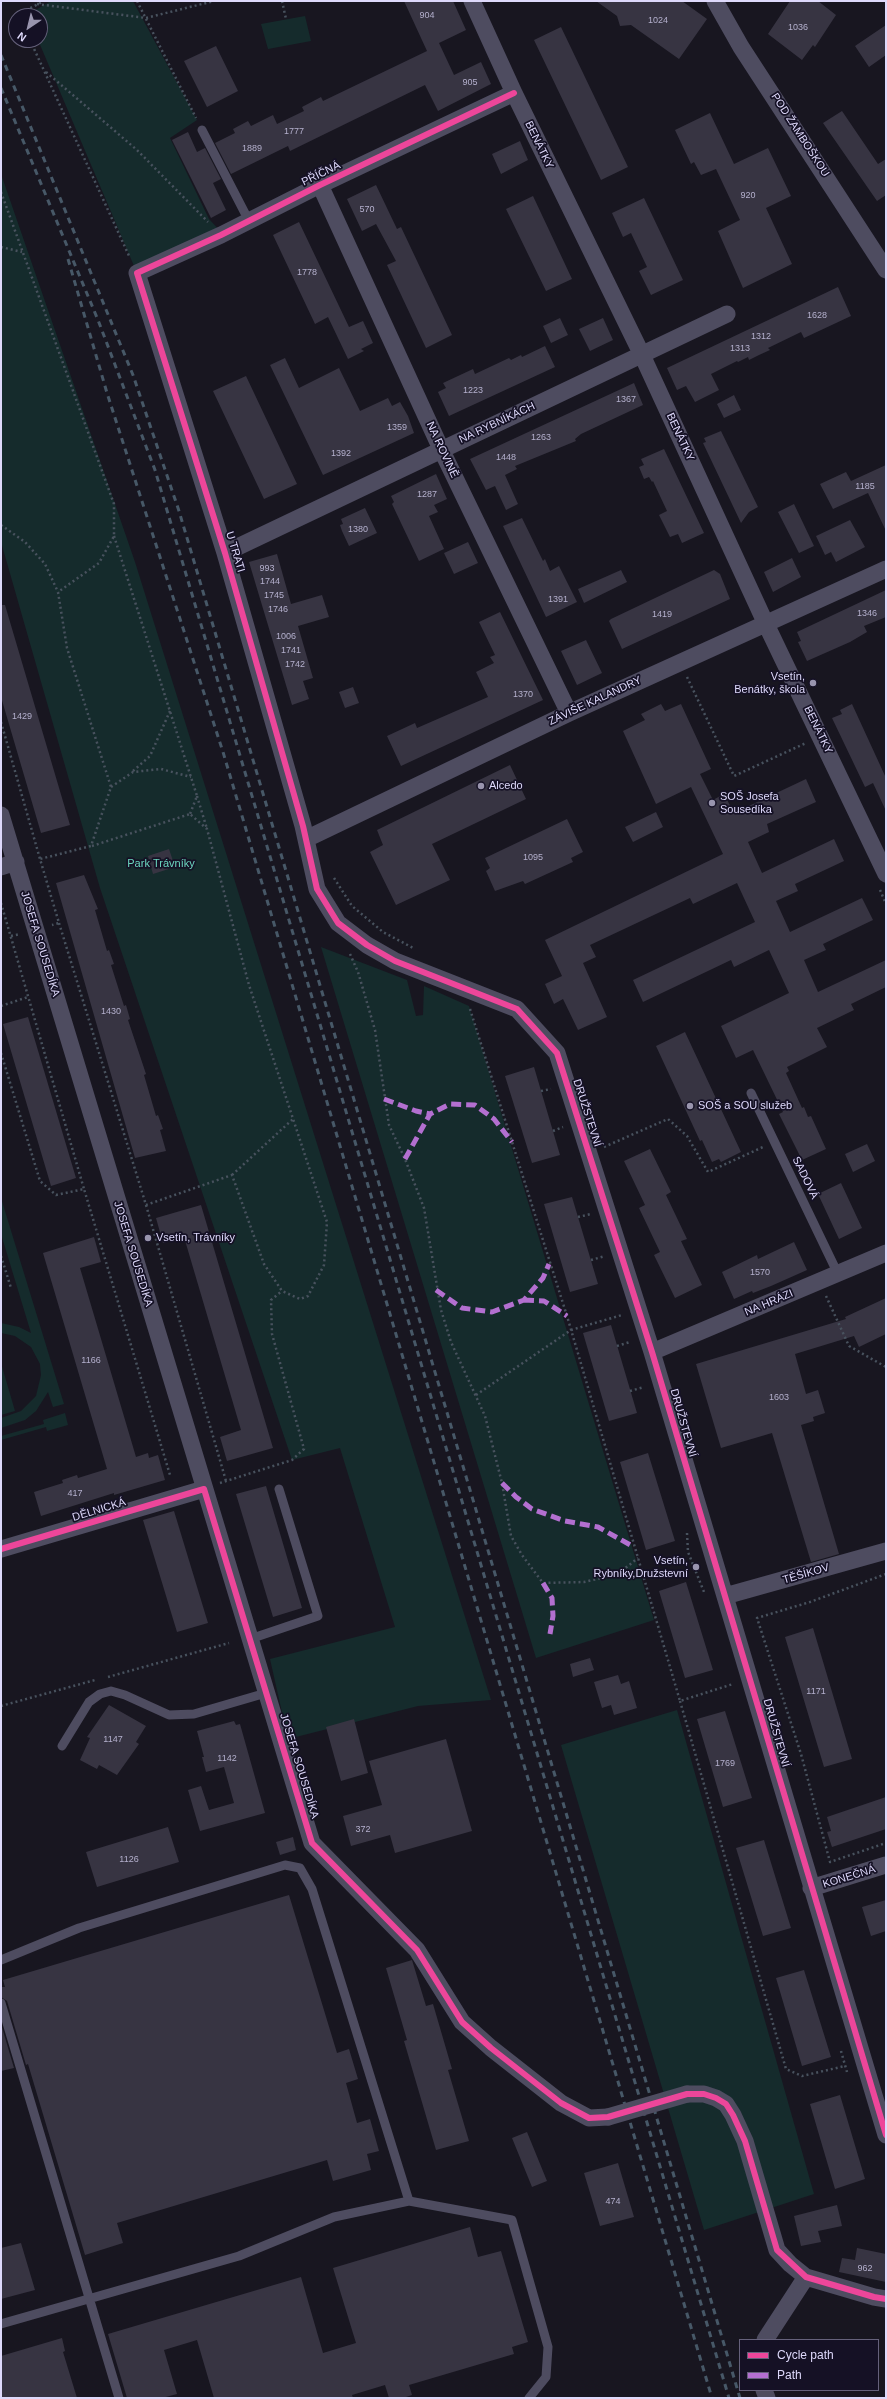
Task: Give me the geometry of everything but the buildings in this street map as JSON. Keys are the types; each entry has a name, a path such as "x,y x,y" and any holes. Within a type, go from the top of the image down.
{"street":[{"name":"BENÁTKY","path":"472,1 514,93 642,355 765,622 821,736 881,878"},
{"name":"POD ŽAMBOŠKOU","path":"715,1 741,47 886,270"},
{"name":"PŘÍČNÁ","path":"137,273 222,235 320,185 514,93"},
{"name":"NA ROVINĚ","path":"320,185 441,449 569,713"},
{"name":"U TRATI","path":"137,273 225,553 306,840"},
{"name":"NA RYBNÍKÁCH","path":"225,553 727,314"},
{"name":"ZÁVIŠE KALANDRY","path":"306,840 569,713 765,622 886,569"},
{"name":"JOSEFA SOUSEDÍKA","path":"1,815 8,864 36,930 312,1843 417,1950 462,2022 491,2048 561,2103 589,2118 608,2117 687,2094 704,2094 716,2098 726,2104 733,2115 745,2141 777,2250 806,2277"},
{"name":"DRUŽSTEVNÍ","path":"306,840 317,889 338,923 368,945 395,960 517,1009 557,1053 652,1352 886,2135"},
{"name":"NA HRÁZI","path":"652,1352 886,1253"},
{"name":"DĚLNICKÁ","path":"1,1549 204,1489"},
{"name":"TĚŠÍKOV","path":"725,1596 886,1551"},
{"name":"KONEČNÁ","path":"811,1888 886,1865"},
{"path":"766,2339 806,2277 866,2296 886,2299"}],"lane":[{"path":"202,130 249,222"},
{"name":"SADOVÁ","path":"751,1093 838,1274"},
{"path":"250,1639 318,1616 279,1489"},
{"path":"62,1746 89,1702 100,1694 111,1691 169,1715 194,1714 266,1693"},
{"path":"1,1960 86,1926 285,1865 300,1868 312,1889 409,2200"},
{"path":"1,2003 119,2398"},
{"path":"1,2324 239,2256 334,2217 409,2200 512,2220 548,2347 546,2377 529,2398"}],"path":[{"path":"30,8 44,1"},
{"path":"137,1 202,130"},
{"path":"37,4 146,18 214,1"},
{"path":"282,1 286,19"},
{"path":"34,48 137,273"},
{"path":"44,71 137,150 222,235"},
{"path":"1,192 114,504 114,536 207,829 249,985 327,1222 324,1265 308,1296 300,1299 282,1291 264,1264 232,1175"},
{"path":"1,247 22,252"},
{"path":"1,525 26,542 45,564 58,592 67,648 110,787 91,846"},
{"path":"58,592 99,563 114,536"},
{"path":"680,662 734,776 821,736"},
{"path":"110,787 133,772 150,756 170,711"},
{"path":"1,722 59,923 146,1205 226,1481"},
{"path":"133,772 161,769 191,777"},
{"path":"190,814 197,796"},
{"path":"40,859 91,846 190,814"},
{"path":"190,814 207,829"},
{"path":"333,875 335,882 352,906 383,932 418,950"},
{"path":"881,878 886,904"},
{"path":"1,903 84,1190 170,1475"},
{"path":"11,936 59,923"},
{"path":"348,951 358,972 375,1030 389,1125 424,1208 441,1310 451,1342 485,1416 496,1458 511,1536 522,1555 543,1583 584,1582 610,1576 623,1570 638,1558"},
{"path":"1,1006 28,997"},
{"path":"476,1009 469,1006 571,1330 786,2069 802,2076 845,2066"},
{"path":"1,1053 40,1181 56,1195 84,1190"},
{"path":"146,1205 232,1175 293,1119"},
{"path":"589,1153 668,1120 687,1136 708,1172 774,1142"},
{"path":"553,1131 568,1126"},
{"path":"591,1206 595,1220"},
{"path":"578,1217 593,1213"},
{"path":"604,1249 608,1264"},
{"path":"1,1256 11,1288"},
{"path":"591,1260 606,1256"},
{"path":"819,1282 849,1346 886,1367"},
{"path":"204,1489 292,1460 304,1449 272,1334 271,1300 282,1291"},
{"path":"620,1308 625,1322"},
{"path":"476,1395 571,1330 622,1315"},
{"path":"628,1336 632,1349"},
{"path":"617,1346 630,1342"},
{"path":"642,1380 646,1395"},
{"path":"630,1391 644,1387"},
{"path":"687,1530 688,1552 705,1595"},
{"path":"886,1574 810,1602 757,1618 801,1754 830,1862 886,1843"},
{"path":"1,1706 229,1643"},
{"path":"731,1678 735,1691"},
{"path":"680,1701 733,1684"},
{"path":"839,2043 847,2072"}],"green space":[{"path":"51,1 133,1 197,120 170,138 209,219 223,234 137,273 41,48 48,48 48,8 39,8"},
{"path":"305,16 311,41 268,49 261,24"},
{"name":"Park Trávníky","path":"1,174 135,562 491,1700 418,1706 288,1739 270,1659 395,1627 340,1448 292,1460 100,888 1,542"},
{"path":"321,947 407,980 416,1016 423,1015 424,986 469,1006 654,1620 536,1658"},
{"path":"1,1198 64,1404 53,1407 48,1392 36,1411 25,1420 1,1428 1,1418 21,1411 36,1396 41,1375 40,1364 31,1347 15,1336 1,1333 1,1323 19,1327 31,1333 1,1234"},
{"path":"1,1363 15,1411 1,1415"},
{"path":"65,1413 68,1425 47,1431 46,1427 1,1440 1,1436 44,1424 43,1420"},
{"path":"677,1710 814,2194 704,2230 561,1745"}],"railway":[{"path":"1,55 133,375 179,511 740,2398"},
{"path":"1,88 98,320 155,470 729,2398"},
{"path":"68,259 107,393 223,752 712,2398"}],"marked path":[{"path":"384,1099 416,1111 430,1114"},
{"path":"405,1159 430,1114 450,1104 475,1105 494,1119 512,1142"},
{"path":"436,1290 462,1308 492,1312 524,1300 543,1278 549,1264"},
{"path":"524,1300 544,1301 567,1316"},
{"path":"502,1483 516,1497 532,1509 565,1521 598,1527 634,1547"},
{"path":"543,1583 552,1598 553,1616 550,1634"}],"cycle path":[{"path":"514,93 320,185 221,235 137,273 225,553 303,826 317,889 338,923 367,945 395,961 517,1009 557,1053 652,1352 886,2135"},
{"path":"1,1549 204,1489 312,1843 417,1950 462,2022 491,2048 561,2103 589,2118 608,2117 687,2094 704,2094 716,2098 726,2104 733,2115 745,2141 777,2250 806,2277 874,2297 886,2299"}],"place":[{"name":"Vsetín, Benátky, škola","path":"813,683"},
{"name":"Alcedo","path":"481,786"},
{"name":"SOŠ Josefa Sousedíka","path":"712,803"},
{"name":"SOŠ a SOU služeb","path":"690,1106"},
{"name":"Vsetín, Trávníky","path":"148,1238"},
{"name":"Vsetín, Rybníky,Družstevní","path":"696,1567"}]}
